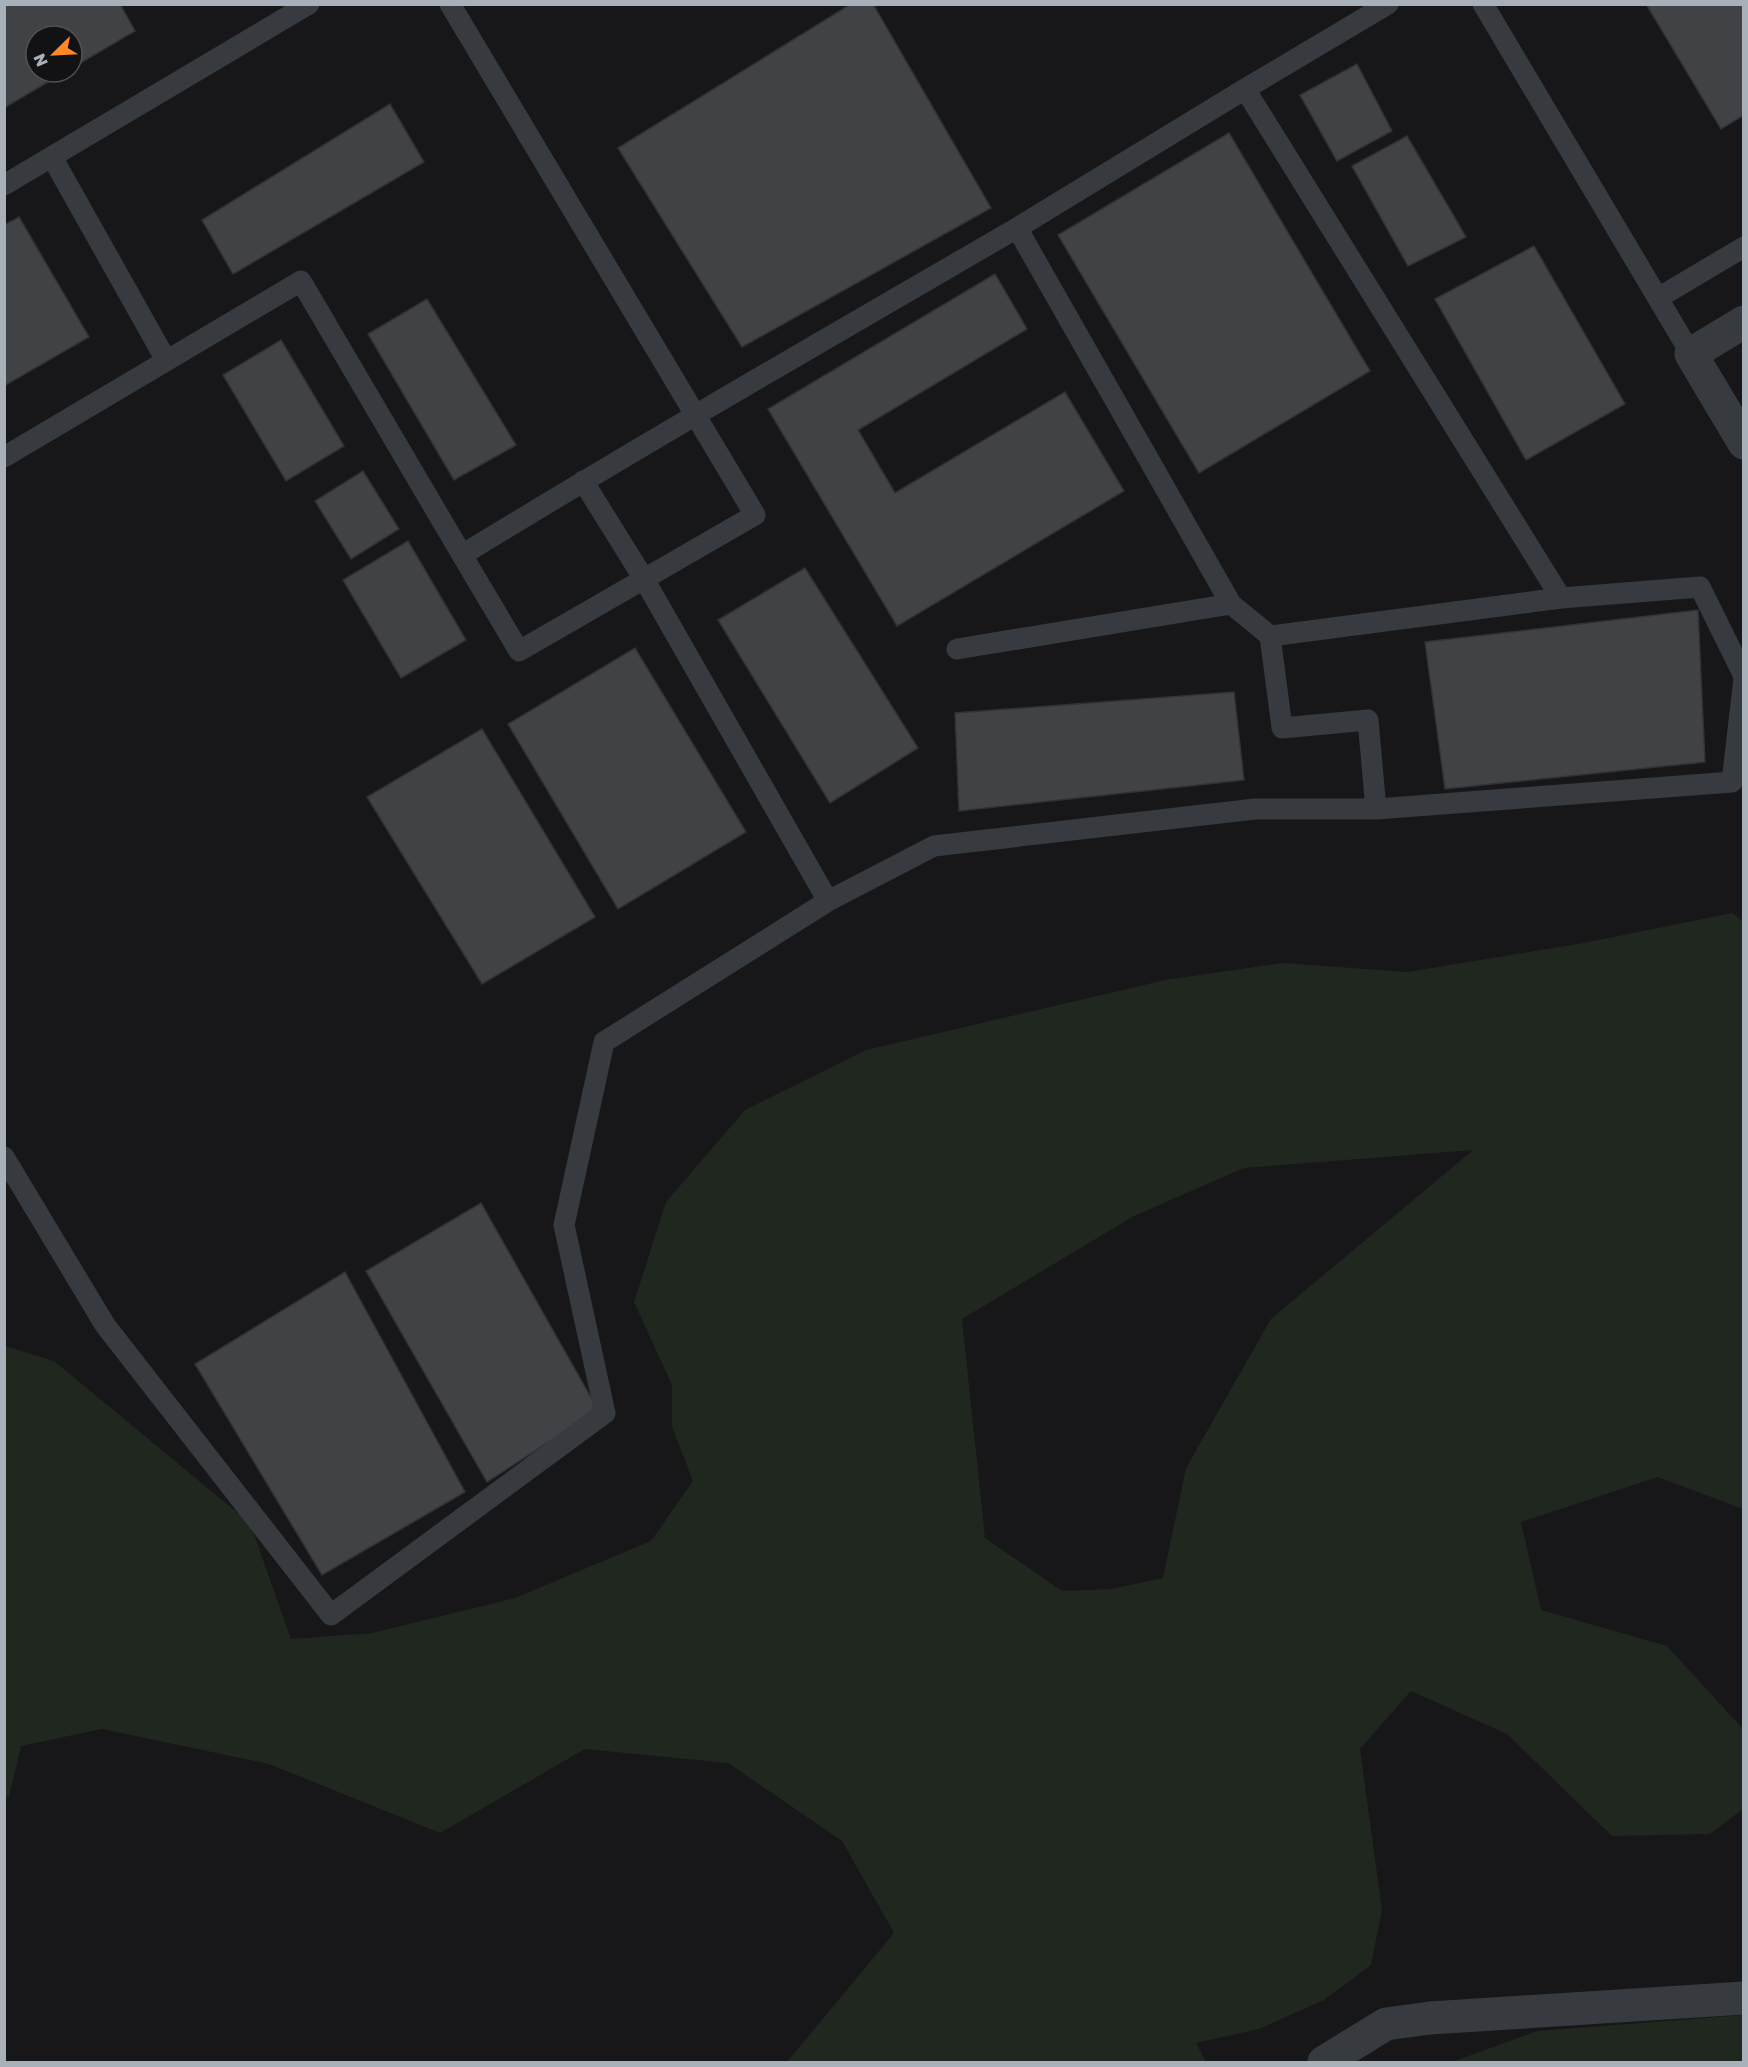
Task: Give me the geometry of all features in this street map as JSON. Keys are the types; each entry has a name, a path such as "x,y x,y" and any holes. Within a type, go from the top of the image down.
{"street":[{"path":"1743,322 1691,354 1743,443"},
{"path":"1324,2062 1386,2024 1430,2018 1743,1998"}],"lane":[{"path":"4,185 309,4"},
{"path":"4,457 301,281 519,651 755,515 450,4"},
{"path":"462,555 696,414 1017,228 1388,4"},
{"path":"1484,4 1691,354"},
{"path":"1245,89 1562,598"},
{"path":"52,157 166,360"},
{"path":"1017,228 1232,604 1270,636 1282,728 1368,720 1376,809"},
{"path":"1658,298 1743,247"},
{"path":"583,481 644,579 828,901"},
{"path":"4,1157 105,1325 331,1615 605,1413 564,1225 604,1042 828,901 934,846 1255,809 1376,809 1732,782 1743,677 1700,587 1562,598 1270,636"},
{"path":"957,650 1232,604"}],"shaded area":[{"path":"1732,913 1743,921 1743,1509 1658,1477 1521,1522 1541,1610 1667,1646 1743,1729 1743,1809 1710,1834 1612,1836 1507,1734 1411,1691 1360,1749 1382,1910 1371,1965 1324,2000 1259,2029 1196,2043 1206,2062 787,2062 894,1933 842,1841 728,1763 585,1749 440,1833 269,1764 102,1729 21,1746 9,1797 5,1795 5,1346 54,1361 250,1523 291,1639 372,1633 515,1598 651,1541 693,1481 672,1427 672,1385 634,1302 666,1202 745,1110 866,1050 1165,980 1283,963 1407,972 1584,943","holes":["1473,1150 1271,1319 1186,1468 1163,1578 1111,1589 1062,1591 985,1538 962,1319 1134,1216 1244,1168"]},
{"path":"1743,2015 1743,2062 1452,2062 1537,2031"}],"building":[{"path":"4,4 120,4 135,31 84,61 84,24 24,24 24,84 45,84 4,108"},
{"path":"851,4 873,4 991,208 742,347 618,148"},
{"path":"1646,4 1744,4 1744,115 1721,129"},
{"path":"1357,64 1392,131 1337,161 1300,95"},
{"path":"390,104 424,162 233,274 202,220"},
{"path":"1229,133 1370,371 1199,473 1058,235"},
{"path":"1407,136 1466,237 1408,266 1352,166"},
{"path":"19,217 89,337 4,386 4,225"},
{"path":"1534,246 1625,404 1526,460 1435,299"},
{"path":"995,274 1027,329 858,430 895,493 1065,392 1124,491 897,626 768,409"},
{"path":"427,299 516,445 454,480 368,334"},
{"path":"281,340 344,446 286,481 223,375"},
{"path":"363,471 399,529 351,559 315,501"},
{"path":"408,541 466,640 401,678 343,580"},
{"path":"805,568 918,748 830,803 718,620"},
{"path":"1698,610 1705,762 1445,789 1425,642"},
{"path":"635,648 746,832 618,909 508,724"},
{"path":"1234,692 1244,780 959,811 955,713"},
{"path":"482,729 595,917 482,984 367,797"},
{"path":"481,1203 598,1410 487,1482 366,1271"},
{"path":"345,1272 465,1492 322,1575 195,1364"}]}
